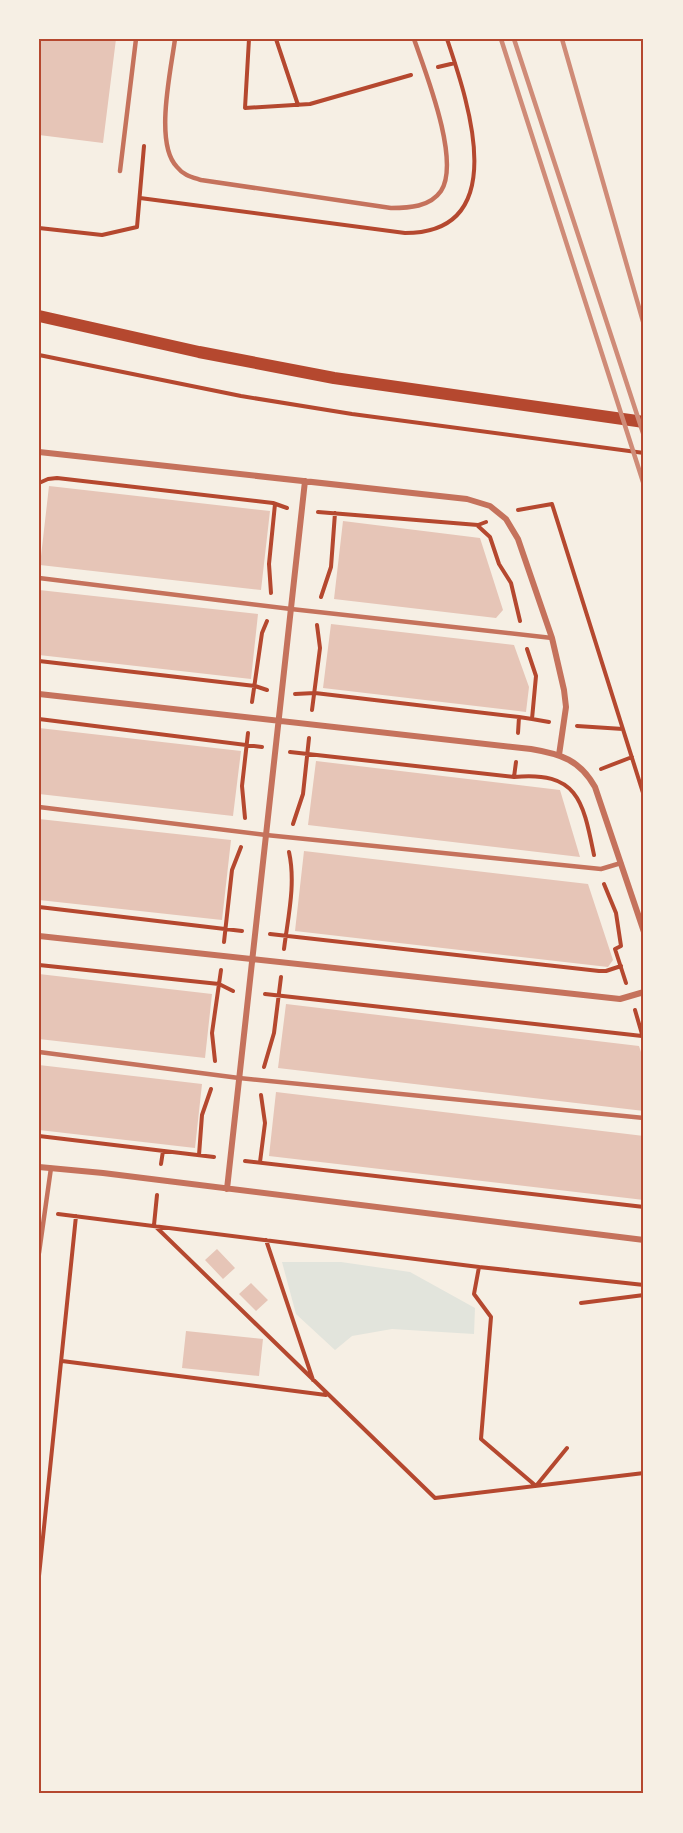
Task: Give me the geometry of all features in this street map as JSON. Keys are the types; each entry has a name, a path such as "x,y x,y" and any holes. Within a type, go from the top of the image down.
{"main road":[{"path":"39,316 199,352 334,378 644,422"}],"street":[{"path":"39,452 467,499 490,506 506,519 518,539 552,638 566,707 559,755"},
{"path":"227,1189 305,481"},
{"path":"39,694 531,749 559,755 577,764 596,787 644,932"},
{"path":"39,936 252,961 620,999 644,992"},
{"path":"39,1167 644,1240"}],"lane":[{"path":"120,171 136,39"},
{"path":"175,39 164,134 168,153 177,168 188,176 201,180 391,208 421,206 441,191 447,171 447,149 414,39"},
{"path":"39,578 552,638"},
{"path":"39,807 266,835 601,869 621,863"},
{"path":"39,1052 239,1078 644,1118"},
{"path":"39,1253 51,1168"}],"path":[{"path":"249,39 244,108 310,104 455,63"},
{"path":"276,39 298,105"},
{"path":"140,198 405,233 420,233 439,227 454,218 465,206 475,173 474,139 470,117 447,39"},
{"path":"39,228 102,235 137,227 144,146"},
{"path":"39,355 242,396 352,414 644,453"},
{"path":"39,483 48,478 57,478 273,503 280,507 302,510 477,525 501,514 527,507 552,504 644,796"},
{"path":"39,907 606,971 621,966"},
{"path":"39,965 219,984 232,991 249,994 279,995 642,1036"},
{"path":"39,1136 644,1207"},
{"path":"154,1225 163,1151"},
{"path":"44,1213 478,1267 644,1285"},
{"path":"39,1576 76,1216"},
{"path":"154,1225 435,1498 644,1473"},
{"path":"266,1240 314,1381"},
{"path":"478,1267 474,1294 491,1317 481,1439 536,1486"},
{"path":"581,1303 644,1295"},
{"path":"62,1361 328,1395"},
{"path":"536,1486 567,1448"}],"shaded area":[{"path":"282,1262 341,1262 410,1272 475,1308 474,1334 392,1329 352,1336 335,1350 296,1314"}],"building":[{"path":"39,39 116,39 103,143 39,135"},
{"path":"49,486 270,511 261,590 40,565"},
{"path":"343,521 480,538 503,610 496,618 334,599"},
{"path":"39,590 258,614 251,679 39,655"},
{"path":"331,624 514,645 529,687 526,712 323,688"},
{"path":"39,728 241,751 233,816 39,794"},
{"path":"316,761 560,790 580,857 308,825"},
{"path":"39,819 231,840 222,920 39,900"},
{"path":"304,851 588,884 613,960 608,967 295,931"},
{"path":"39,974 212,994 205,1058 39,1039"},
{"path":"286,1004 639,1046 644,1061 644,1111 278,1068"},
{"path":"39,1065 202,1084 195,1148 39,1130"},
{"path":"276,1092 644,1136 644,1200 269,1156"},
{"path":"217,1249 235,1268 223,1279 205,1260"},
{"path":"251,1283 268,1300 256,1311 239,1294"},
{"path":"186,1331 263,1339 259,1376 182,1368"}],"railway":[{"path":"501,39 644,485"},
{"path":"514,39 644,436"},
{"path":"562,39 644,325"}]}
